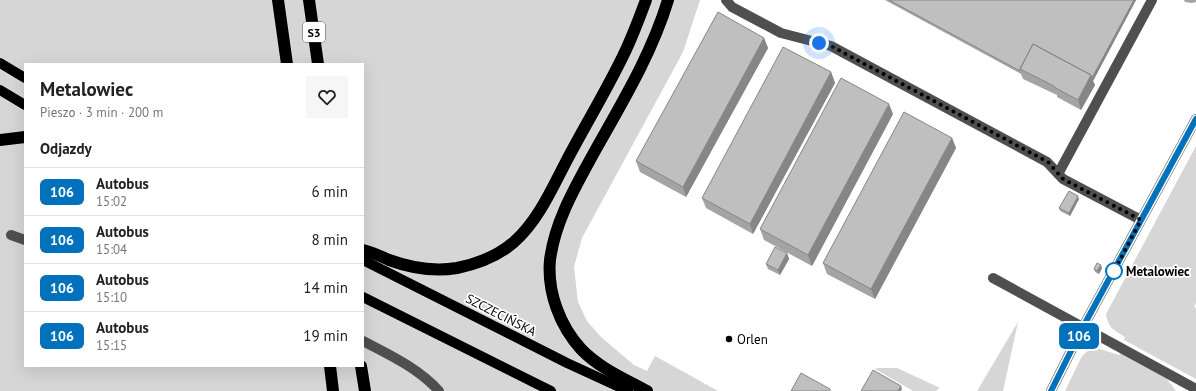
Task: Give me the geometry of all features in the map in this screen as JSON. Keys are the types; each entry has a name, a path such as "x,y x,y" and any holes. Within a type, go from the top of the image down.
{"highway":[{"name":"S3","path":"278,0 286,63"},
{"name":"S3","path":"309,0 318,63"},
{"path":"317,0 318,63"},
{"path":"364,250 408,266 432,270 468,265 480,261 499,252 515,241 536,218 616,70 646,0"},
{"path":"647,391 595,361 582,350 572,337 562,321 556,307 551,284 550,261 554,242 566,208 647,54 661,23 668,0"},
{"path":"0,140 24,137"},
{"path":"361,367 365,391"},
{"path":"331,371 332,391"}],"main road":[{"path":"0,63 24,77"},
{"path":"0,90 24,104"},
{"name":"SZCZECIŃSKA","path":"364,260 628,391"},
{"path":"364,298 551,391"}],"street":[{"path":"726,0 732,7 781,33 831,46 1048,162 1063,179 1141,220"},
{"path":"1058,174 1152,0"},
{"path":"1051,391 1083,327 1196,119"},
{"path":"11,235 24,240"},
{"path":"993,278 1193,389"},
{"path":"364,342 399,359 428,380 439,391"}],"shaded area":[{"path":"0,0 700,0 683,52 582,238 574,267 578,302 587,321 601,337 634,365 647,371 655,356 718,391 0,391"},
{"path":"1196,146 1196,303 1194,307 1196,308 1196,379 1124,340 1125,337 1110,326 1106,314"},
{"path":"1018,322 1003,391 977,391"},
{"path":"1100,349 1119,355 1121,353 1167,379 1176,391 1065,391 1082,356 1089,350"},
{"path":"897,368 940,388 936,391 913,391 875,369"}],"building":[{"path":"889,0 1134,0 1092,78 1091,75 1033,44 1020,71"},
{"path":"718,12 764,38 683,187 636,161"},
{"path":"1033,44 1091,75 1078,100 1020,69"},
{"path":"783,47 831,72 750,224 702,198"},
{"path":"841,78 889,104 808,255 760,229"},
{"path":"904,112 952,138 871,289 823,263"},
{"path":"1069,191 1078,196 1069,213 1059,208"},
{"path":"775,247 787,253 778,270 766,264"},
{"path":"1097,263 1101,265 1097,271 1094,269"},
{"path":"873,370 901,386 898,391 861,391"},
{"path":"801,373 830,389 830,391 791,391"}],"bus line":[{"name":"106","path":"1051,391 1083,327 1196,119"}],"place":[{"name":"Metalowiec","path":"1114,271"},
{"name":"Orlen","path":"729,339"}],"route":[{"path":"819,43 831,46 1048,162 1063,179 1141,220 1114,271"}]}
